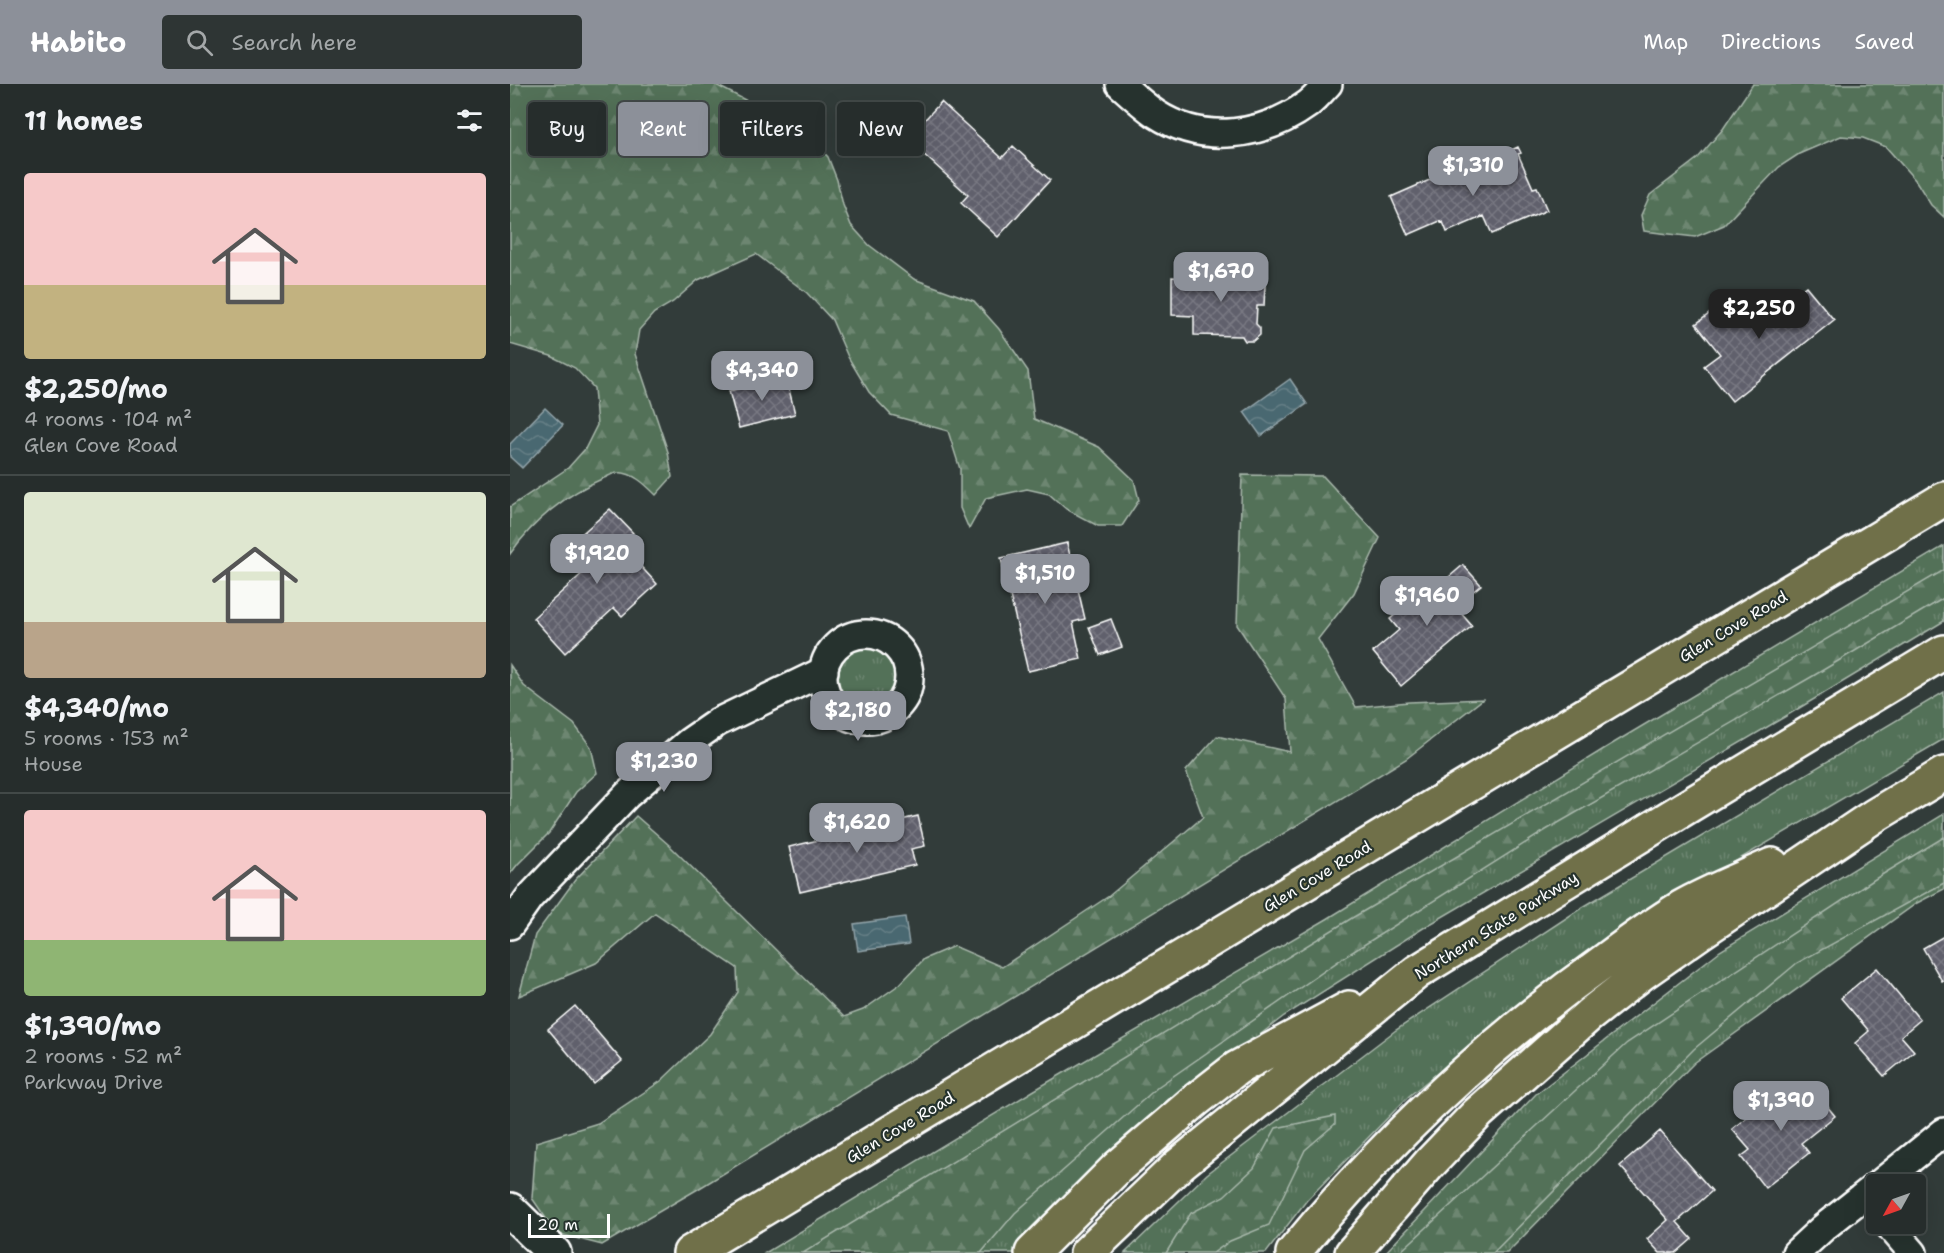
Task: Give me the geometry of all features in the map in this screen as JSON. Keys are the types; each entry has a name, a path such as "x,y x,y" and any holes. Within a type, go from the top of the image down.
{"main road":[{"name":"Glen Cove Road","path":"690,1253 1944,499"},
{"name":"Northern State Parkway","path":"1087,1253 1180,1164 1417,972 1944,652"},
{"path":"1352,1253 1430,1163 1479,1113 1589,1015 1641,974 1701,932 1874,816 1944,774"},
{"path":"1293,1253 1374,1161 1456,1080 1587,973 1683,907 1874,816"},
{"path":"1032,1253 1118,1167 1237,1068 1417,972"}],"street":[{"path":"1120,84 1157,114 1187,129 1224,135 1250,131 1276,122 1309,103 1328,84"},
{"path":"510,925 529,898 627,795 689,742 718,722 824,671"},
{"path":"1897,1174 1944,1132"},
{"path":"1796,1253 1823,1228 1866,1199"},
{"path":"510,1209 554,1253"},
{"path":"1897,1234 1913,1253"}],"green space":[{"path":"510,84 714,84 749,102 720,102 720,156 825,156 825,154 837,180 851,225 869,245 914,279 974,301 999,329 1028,371 1034,419 1099,447 1134,480 1139,500 1122,526 1098,526 1066,509 1049,494 1027,489 986,498 969,529 960,508 960,469 948,431 891,415 869,392 848,357 832,320 807,293 756,254 698,280 673,302 654,313 639,330 635,354 668,452 672,477 656,495 638,480 623,473 614,474 590,485 551,510 529,530 510,554 510,507 568,468 585,449 597,425 594,388 575,368 551,356 510,344"},
{"path":"1753,84 1944,84 1944,217 1931,205 1916,181 1886,147 1863,138 1841,136 1799,154 1779,167 1724,225 1695,237 1644,231 1641,215 1650,195 1698,158 1723,129"},
{"path":"1242,475 1323,476 1380,538 1354,593 1318,639 1356,707 1483,699 1406,759 602,1245 556,1233 532,1198 536,1142 598,1123 661,1081 710,1034 738,992 737,968 655,913 596,963 519,996 535,935 575,880 636,816 669,845 844,1017 863,1010 900,984 924,959 954,946 1002,967 1109,896 1203,817 1186,771 1217,736 1290,752 1286,699 1237,625"},
{"path":"1944,546 1944,621 1425,927 1284,1016 1170,1105 1040,1223 1015,1253 765,1253 1033,1091 1327,919 1607,747"},
{"path":"1944,570 1944,598 1546,830 1343,958 1159,1086 1015,1213 981,1253 803,1253 1352,918"},
{"path":"867,648 878,650 891,661 896,677 894,688 883,701 867,706 856,704 843,693 838,677 840,666 851,653"},
{"path":"510,665 524,686 574,724 591,747 597,773 576,792 549,833 510,874"},
{"path":"1944,692 1944,739 1625,926 1519,1007 1409,1096 1307,1200 1266,1253 1125,1253 1207,1174 1396,1030 1583,907"},
{"path":"1944,814 1944,889 1917,903 1694,1063 1507,1253 1385,1253 1536,1094 1720,951"},
{"path":"1944,837 1944,883 1797,963 1694,1049 1493,1253 1399,1253 1627,1043 1875,879"},
{"path":"1335,1116 1335,1124 1305,1150 1269,1225 1230,1241 1213,1253 1166,1253 1191,1213 1224,1196 1254,1168 1276,1128"}],"water":[{"path":"1290,379 1307,404 1261,436 1244,412"},
{"path":"545,408 563,425 522,468 510,457 510,444"},
{"path":"905,917 909,944 858,951 854,924"}],"building":[{"path":"941,102 1002,158 1013,146 1050,180 998,237 961,203 968,195 924,155 924,120"},
{"path":"1518,147 1521,153 1518,154 1533,188 1537,187 1547,210 1492,234 1484,216 1447,232 1443,222 1440,221 1408,235 1391,197 1448,172 1450,177"},
{"path":"1221,264 1238,265 1237,270 1258,271 1257,285 1265,285 1264,306 1257,306 1256,324 1260,328 1260,335 1253,341 1245,341 1242,336 1194,335 1194,316 1172,315 1172,277 1221,280"},
{"path":"1806,286 1834,320 1732,401 1704,366 1720,354 1696,324 1730,298 1753,328"},
{"path":"786,377 795,414 739,428 729,391"},
{"path":"610,509 633,533 620,544 657,584 622,616 614,608 565,653 533,618 597,560 577,538"},
{"path":"1067,543 1085,619 1073,622 1081,659 1028,671 1001,558"},
{"path":"1463,565 1481,585 1455,606 1472,626 1401,686 1373,652 1399,630 1390,619 1409,603 1413,608"},
{"path":"1111,619 1122,647 1100,655 1089,627"},
{"path":"918,816 925,846 911,849 915,865 800,892 789,847"},
{"path":"1944,936 1944,980 1942,981 1923,948"},
{"path":"1877,968 1920,1020 1901,1036 1914,1051 1884,1076 1855,1043 1869,1031 1841,998"},
{"path":"575,1006 622,1061 594,1084 548,1029"},
{"path":"1809,1084 1835,1116 1801,1143 1809,1153 1765,1188 1741,1157 1750,1150 1732,1129 1782,1089 1790,1099"},
{"path":"1660,1131 1712,1191 1677,1222 1692,1239 1676,1253 1660,1253 1647,1239 1668,1220 1620,1166"}]}
